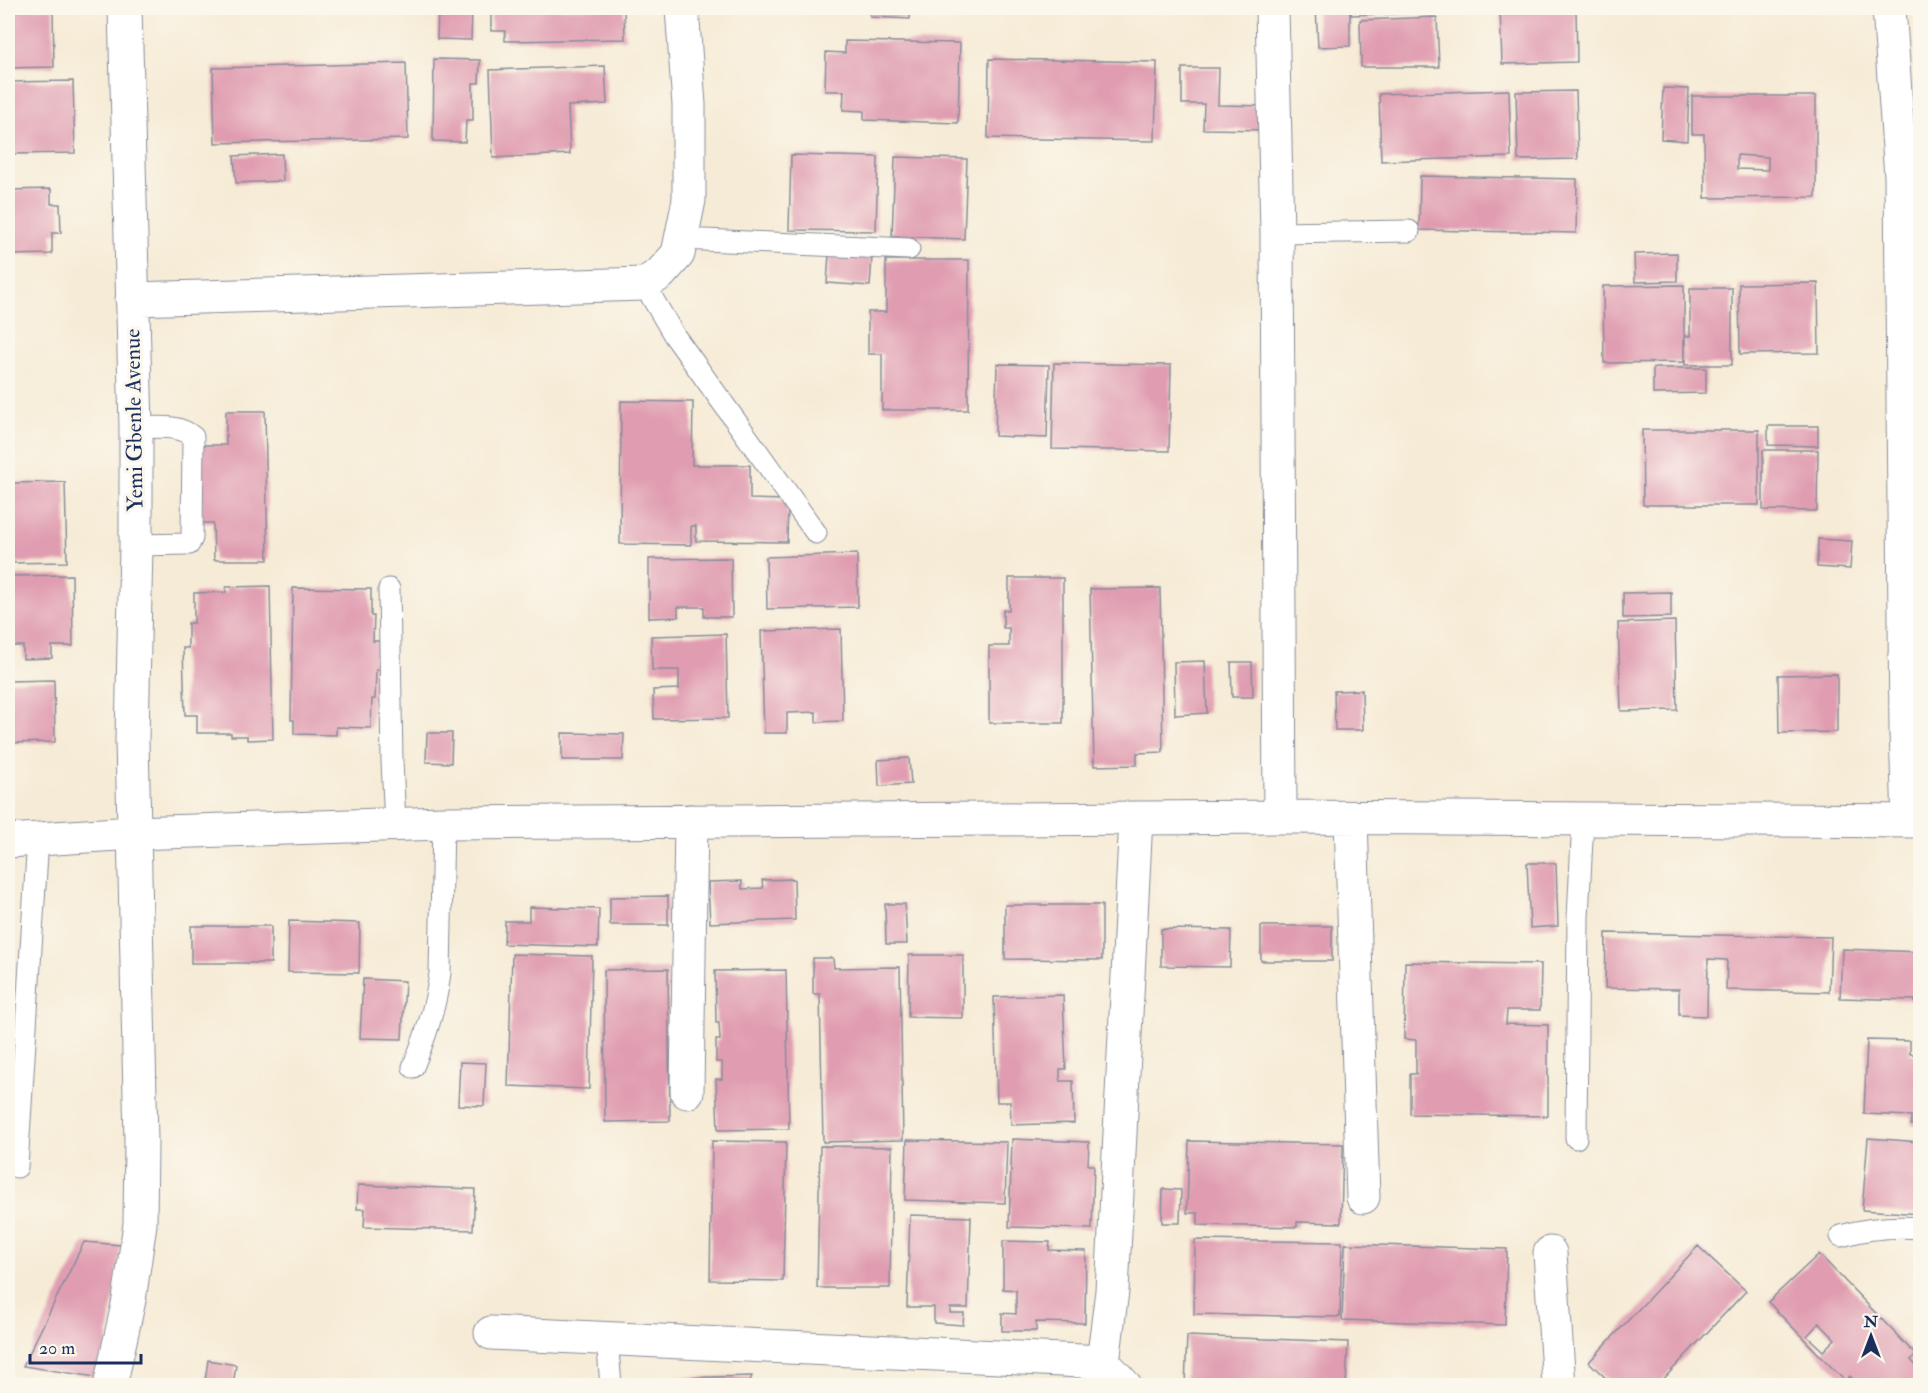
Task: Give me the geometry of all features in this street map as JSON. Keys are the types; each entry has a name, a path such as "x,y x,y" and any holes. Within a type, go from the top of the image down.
{"street":[{"name":"Yemi Gbenle Avenue","path":"110,1386 129,1300 140,1224 132,740 136,428 125,8"},
{"path":"132,299 644,284 660,274 678,254 689,200 689,105 682,8"},
{"path":"1272,8 1277,233 1280,817"},
{"path":"22,840 133,833 443,823 1280,817 1915,821 1906,732 1911,176 1889,8"},
{"path":"1103,1362 1112,1291 1136,818"},
{"path":"1351,818 1363,1197"},
{"path":"687,1092 691,822"},
{"path":"1550,1253 1559,1386"},
{"path":"491,1333 1103,1362 1125,1386"}],"lane":[{"path":"1277,233 1409,231"},
{"path":"681,239 909,249"},
{"path":"644,284 674,335 816,533"},
{"path":"136,428 178,428 185,430 193,437 192,538 189,544 136,545"},
{"path":"389,589 395,824"},
{"path":"1576,1137 1578,916 1583,820"},
{"path":"413,1066 428,1033 438,996 443,823"},
{"path":"16,1167 22,840"},
{"path":"1841,1236 1863,1230 1894,1226 1920,1228"},
{"path":"607,1338 611,1386"}],"building":[{"path":"8,8 53,8 54,67 8,68"},
{"path":"438,8 472,8 471,40 437,39"},
{"path":"491,8 624,8 625,39 505,41 505,31 491,31"},
{"path":"870,8 910,8 910,19 870,17"},
{"path":"929,8 929,10 912,9"},
{"path":"1316,8 1350,8 1350,46 1318,47"},
{"path":"1351,8 1448,8 1448,12 1351,15"},
{"path":"1500,8 1576,8 1577,62 1502,64"},
{"path":"1437,17 1439,67 1361,67 1360,20"},
{"path":"845,41 960,43 958,123 864,120 864,111 843,110 844,91 825,91 826,52 845,53"},
{"path":"434,59 480,60 479,83 473,83 473,120 466,120 465,142 433,141"},
{"path":"989,59 1157,62 1155,141 988,138"},
{"path":"406,63 408,139 215,143 213,68"},
{"path":"605,66 607,104 568,106 570,154 493,158 490,70"},
{"path":"1182,68 1219,68 1218,105 1270,106 1269,130 1203,129 1204,104 1182,104"},
{"path":"73,81 75,153 8,154 8,82"},
{"path":"1663,88 1689,89 1687,141 1661,139"},
{"path":"1509,90 1511,157 1381,161 1379,94"},
{"path":"1576,91 1578,159 1518,160 1516,92"},
{"path":"1692,96 1816,96 1816,197 1705,198 1704,134 1692,134","holes":["1737,155 1768,157 1768,170 1737,169"]},
{"path":"282,154 283,181 236,183 234,156"},
{"path":"791,155 878,157 876,231 789,230"},
{"path":"895,157 967,159 964,239 892,236"},
{"path":"1420,176 1577,179 1576,233 1419,230"},
{"path":"51,189 51,204 60,204 61,233 52,233 52,254 8,255 8,190"},
{"path":"1677,253 1677,281 1635,282 1634,254"},
{"path":"829,254 872,257 870,286 827,283"},
{"path":"886,260 969,260 968,410 882,410 882,354 868,354 868,312 886,312"},
{"path":"1818,283 1819,353 1740,354 1739,284"},
{"path":"1684,285 1684,362 1604,363 1603,286"},
{"path":"1690,288 1732,288 1732,365 1685,365 1685,336 1690,336"},
{"path":"1054,363 1171,365 1169,451 1052,449"},
{"path":"997,364 1049,365 1047,438 995,436"},
{"path":"1653,368 1706,368 1706,393 1653,394"},
{"path":"621,401 693,402 692,465 750,465 750,499 788,500 787,542 696,541 696,526 691,526 691,545 620,544"},
{"path":"226,411 265,411 268,560 214,560 213,523 202,523 201,445 226,445"},
{"path":"1768,426 1818,426 1818,446 1768,445"},
{"path":"1642,430 1759,430 1759,505 1643,505"},
{"path":"1763,450 1818,450 1817,511 1763,510"},
{"path":"65,482 67,562 8,563 8,483"},
{"path":"1818,539 1852,541 1850,569 1817,567"},
{"path":"857,554 858,607 767,609 766,557"},
{"path":"731,558 732,617 704,617 704,607 678,607 678,617 649,618 649,559"},
{"path":"72,575 73,646 52,646 52,658 23,659 23,646 8,646 8,576"},
{"path":"1009,578 1063,578 1063,723 989,723 989,646 1009,646 1009,628 1003,628 1003,610 1009,610"},
{"path":"270,586 273,739 247,740 247,736 231,736 231,733 197,733 197,715 185,715 183,648 188,648 188,623 194,623 194,593 226,592 226,587"},
{"path":"293,588 371,589 371,616 374,616 373,641 384,641 384,670 376,670 371,728 336,727 336,735 294,734 294,720 291,720"},
{"path":"1160,588 1163,752 1137,753 1137,765 1094,766 1090,589"},
{"path":"1671,592 1671,617 1623,618 1623,593"},
{"path":"1675,621 1677,710 1621,711 1618,623"},
{"path":"841,629 843,721 816,722 816,712 787,713 787,733 764,733 761,631"},
{"path":"726,634 728,718 654,719 653,690 679,689 679,670 652,670 651,636"},
{"path":"1205,661 1207,713 1175,715 1174,662"},
{"path":"1231,662 1252,662 1253,697 1232,697"},
{"path":"1837,674 1837,732 1779,733 1778,675"},
{"path":"54,680 55,742 8,743 8,681"},
{"path":"1362,690 1363,730 1335,730 1334,691"},
{"path":"427,733 452,733 451,763 426,762"},
{"path":"562,733 624,734 623,760 562,760"},
{"path":"909,758 911,784 879,786 878,760"},
{"path":"1527,863 1556,863 1558,926 1530,928"},
{"path":"794,879 795,920 710,923 708,882 742,881 742,889 763,888 762,880"},
{"path":"668,896 668,925 610,925 610,897"},
{"path":"885,904 905,904 907,944 886,944"},
{"path":"1005,905 1102,905 1102,960 1005,959"},
{"path":"529,907 599,909 598,947 504,944 505,921 529,921"},
{"path":"289,921 360,923 359,973 288,972"},
{"path":"191,926 271,926 271,963 191,963"},
{"path":"1261,926 1332,926 1332,961 1261,961"},
{"path":"1161,929 1231,930 1230,967 1161,966"},
{"path":"1606,933 1831,937 1829,992 1726,990 1727,960 1708,959 1707,1016 1679,1015 1679,989 1605,988"},
{"path":"8,939 11,939 9,979 8,979"},
{"path":"1842,949 1920,952 1920,1004 1915,1004 1915,1000 1840,998"},
{"path":"512,954 592,956 589,1089 508,1086"},
{"path":"909,955 963,955 963,1018 908,1017"},
{"path":"813,958 833,958 834,968 900,967 903,1140 823,1142 820,994 813,994"},
{"path":"1405,962 1541,964 1540,1010 1507,1010 1506,1024 1548,1025 1548,1116 1410,1114 1410,1074 1416,1074 1416,1040 1404,1039"},
{"path":"668,969 670,1121 605,1122 604,970"},
{"path":"786,970 789,1129 718,1130 716,1079 722,1079 722,1062 716,1062 716,1040 720,1040 719,1023 716,1023 715,971"},
{"path":"363,979 405,981 402,1039 360,1038"},
{"path":"1063,995 1066,1069 1060,1069 1060,1081 1073,1081 1074,1123 1011,1125 1010,1102 997,1102 994,997"},
{"path":"1867,1040 1910,1041 1910,1054 1920,1054 1920,1126 1911,1125 1911,1116 1864,1114"},
{"path":"460,1062 486,1063 484,1106 458,1105"},
{"path":"1868,1138 1920,1142 1920,1214 1862,1210"},
{"path":"1012,1139 1089,1142 1088,1165 1094,1165 1092,1229 1009,1227"},
{"path":"907,1140 1007,1142 1005,1203 905,1200"},
{"path":"712,1141 786,1142 783,1281 710,1280"},
{"path":"1189,1141 1343,1144 1341,1223 1297,1222 1297,1227 1198,1225 1198,1213 1187,1213"},
{"path":"820,1146 892,1147 890,1288 817,1288"},
{"path":"358,1185 475,1189 473,1230 364,1227 365,1209 357,1209"},
{"path":"1163,1189 1181,1190 1180,1223 1162,1223"},
{"path":"910,1215 971,1217 968,1308 950,1308 950,1313 964,1313 963,1325 934,1323 934,1307 907,1307"},
{"path":"1195,1240 1342,1242 1340,1317 1194,1314"},
{"path":"1003,1241 1050,1242 1049,1250 1086,1251 1085,1323 1036,1322 1036,1331 1002,1331 1002,1313 1016,1314 1016,1290 1003,1289"},
{"path":"84,1242 121,1245 102,1378 23,1366"},
{"path":"1345,1244 1507,1249 1505,1325 1342,1320"},
{"path":"1698,1246 1746,1291 1657,1386 1614,1386 1589,1362"},
{"path":"1819,1254 1916,1355 1911,1360 1920,1370 1920,1386 1859,1386 1850,1376 1845,1381 1768,1302","holes":["1819,1323 1835,1339 1823,1351 1807,1336"]},
{"path":"1187,1336 1348,1342 1346,1386 1185,1386"},
{"path":"208,1360 236,1365 233,1385 205,1381"},
{"path":"752,1376 748,1386 673,1386 674,1378"}]}
